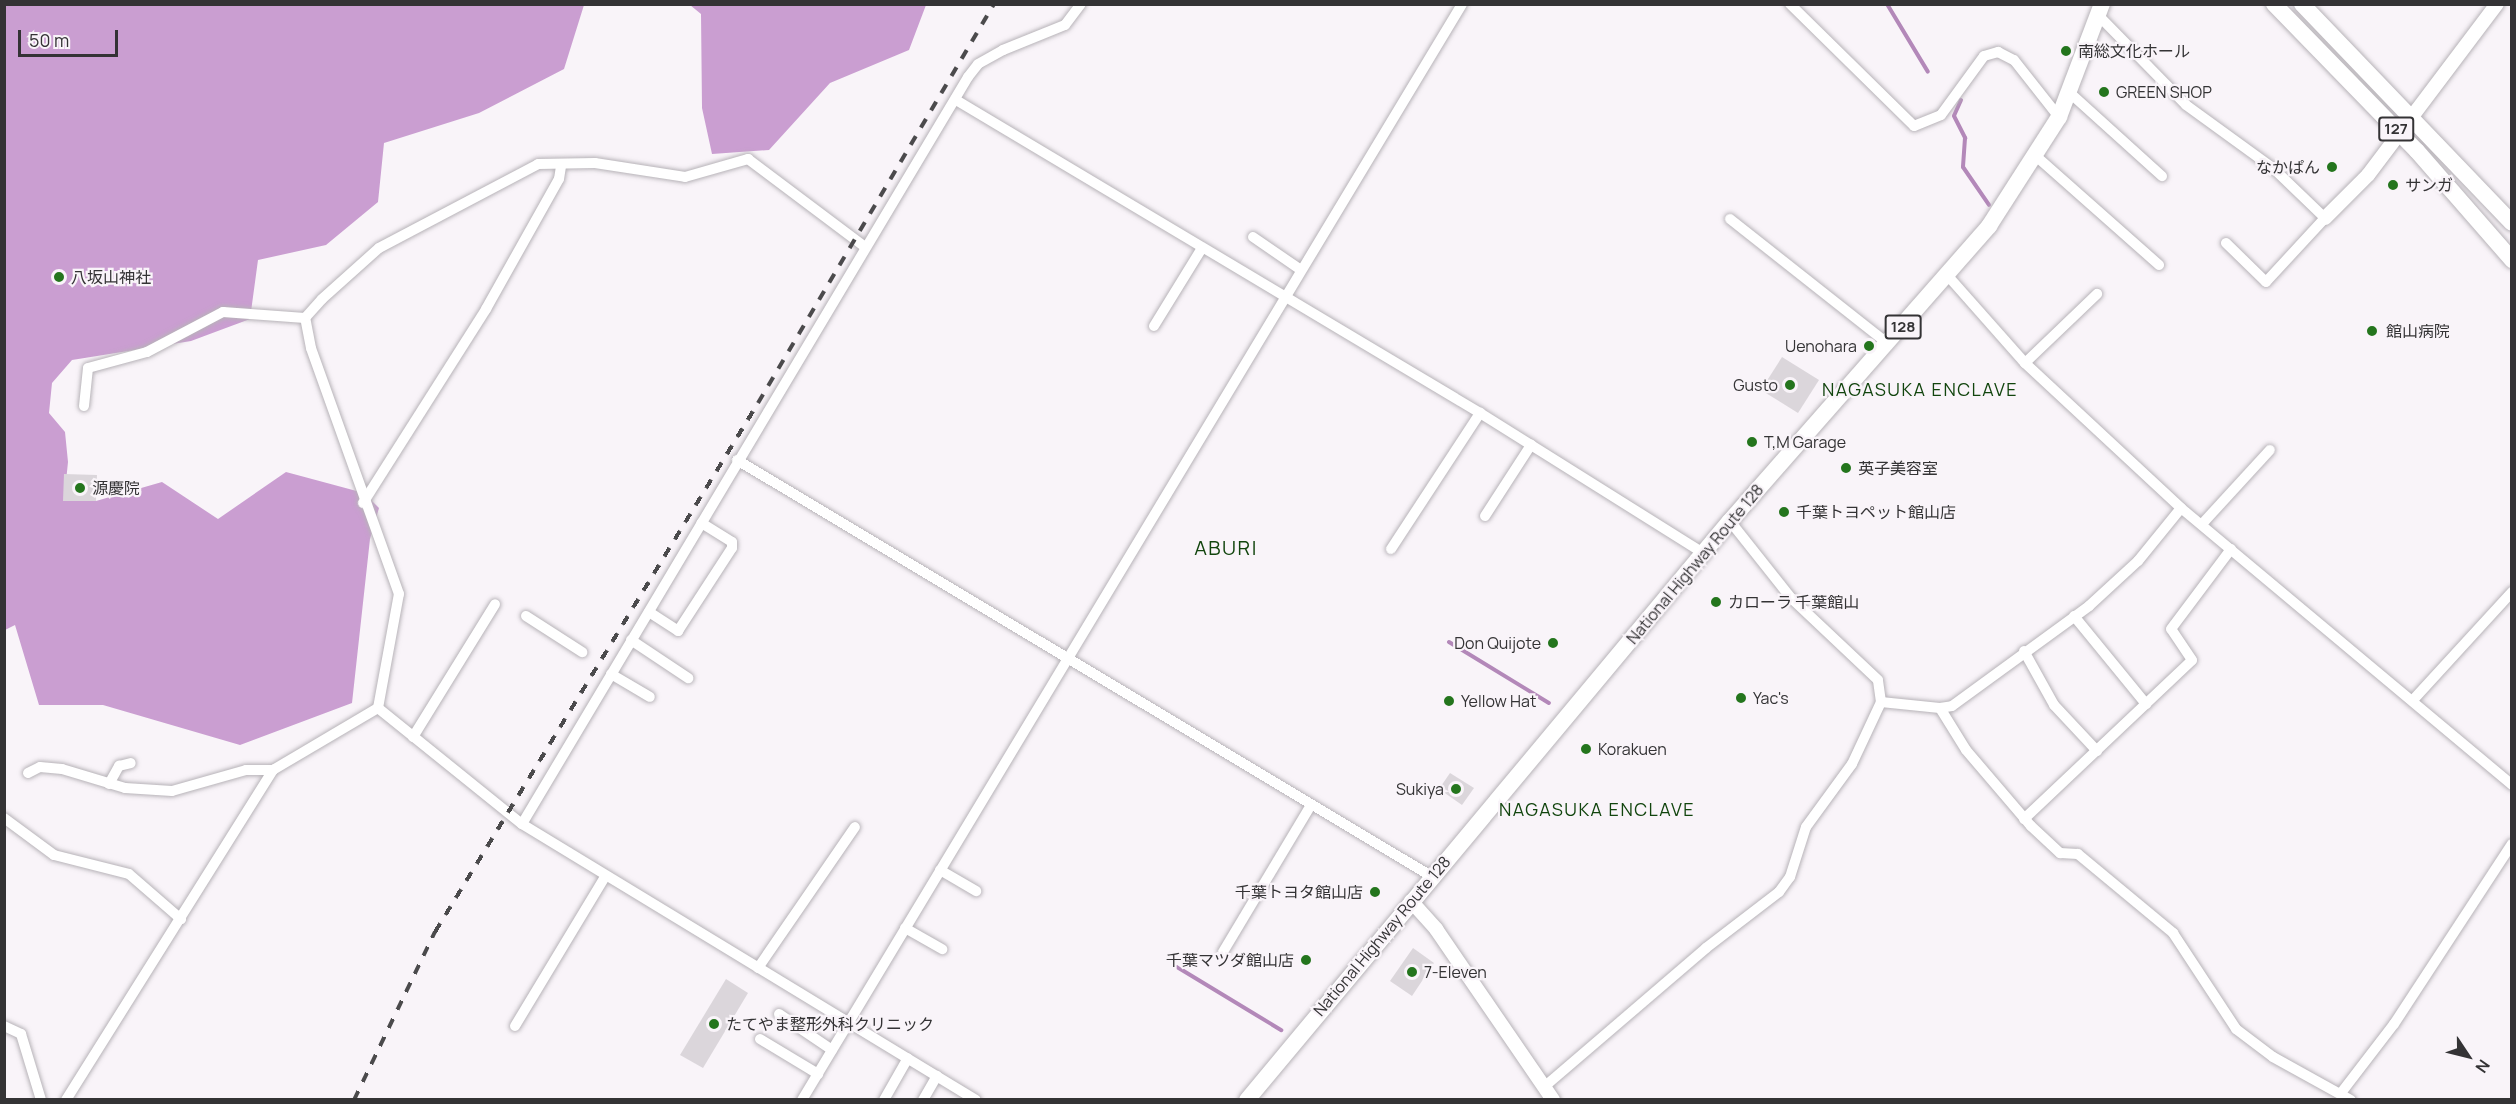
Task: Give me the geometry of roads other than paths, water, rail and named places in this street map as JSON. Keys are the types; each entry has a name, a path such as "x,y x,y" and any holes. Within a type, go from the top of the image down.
{"highway":[{"name":"127","path":"2274,4 2399,132 2511,260"},
{"name":"127","path":"2302,4 2411,115 2511,223"},
{"name":"National Highway Route 128","path":"1247,1100 1431,876 1730,521 1948,276 2037,157 2070,93 2100,10"}],"street":[{"path":"522,824 737,460 978,64 1065,25 1081,4"},
{"path":"802,1100 1462,4"},
{"path":"1790,4 1914,126 1941,115 1984,56 1998,52 2014,60 2059,117"},
{"path":"2226,243 2266,282 2325,218 2368,176 2411,115 2497,4"},
{"path":"2100,10 2186,105 2274,169 2325,218"},
{"path":"2070,93 2162,176"},
{"path":"956,100 1480,413 1703,553"},
{"path":"2037,157 2159,265"},
{"path":"84,406 88,368 147,352 223,312 305,318 379,248 520,170 538,164 561,166 595,163 685,177 748,159 865,247"},
{"path":"363,502 486,309 559,179 561,166"},
{"path":"1730,219 1888,344"},
{"path":"1252,237 1301,270"},
{"path":"1154,326 1202,248"},
{"path":"1948,276 2025,363 2181,508 2203,523 2511,785"},
{"path":"2025,363 2097,294"},
{"path":"66,1100 273,770 378,708 399,594 363,502 305,318"},
{"path":"1391,549 1480,413"},
{"path":"1485,516 1531,445"},
{"path":"2203,523 2270,450"},
{"path":"737,460 1431,876"},
{"path":"1881,702 1940,708 1952,706 2074,616 2138,561 2181,508"},
{"path":"1544,1087 1706,948 1779,892 1790,877 1806,827 1852,764 1881,702 1878,680 1791,598 1730,521"},
{"path":"649,612 678,631 732,548 732,542 701,523"},
{"path":"2024,819 2192,660 2170,629 2231,549"},
{"path":"2413,700 2511,592"},
{"path":"413,737 495,604"},
{"path":"526,616 582,652"},
{"path":"2074,616 2146,704"},
{"path":"631,640 688,678"},
{"path":"2024,651 2054,705 2097,752"},
{"path":"611,674 650,697"},
{"path":"378,708 522,824 605,877 850,1021 976,1100"},
{"path":"1940,708 1965,750 2024,819 2060,853 2078,854 2173,933 2236,1029 2273,1057 2346,1096 2511,844"},
{"path":"109,784 119,766 131,763"},
{"path":"28,773 40,767 62,769 109,784 172,791 246,770 273,770"},
{"path":"1223,952 1311,805"},
{"path":"4,818 54,855 129,874 181,920"},
{"path":"759,968 855,827"},
{"path":"940,870 976,891"},
{"path":"515,1026 605,877"},
{"path":"1411,901 1436,929 1552,1100"},
{"path":"905,928 942,949"},
{"path":"779,1014 832,1050"},
{"path":"4,1026 21,1034 41,1100"},
{"path":"760,1039 818,1074"},
{"path":"884,1100 908,1058"},
{"path":"923,1100 937,1076"}],"waterway":[{"path":"1887,4 1928,72"},
{"path":"1961,100 1954,116 1965,138 1963,167 1989,205"},
{"path":"1449,642 1549,703"},
{"path":"1177,967 1281,1030"}],"railway":[{"path":"354,1100 435,932 758,403 994,4"}],"place":[{"name":"南総文化ホール","path":"2066,51"},
{"name":"GREEN SHOP","path":"2104,92"},
{"name":"なかぱん","path":"2332,167"},
{"name":"サンガ","path":"2393,185"},
{"name":"八坂山神社","path":"59,277"},
{"name":"館山病院","path":"2372,331"},
{"name":"Uenohara","path":"1869,346"},
{"name":"Gusto","path":"1790,385"},
{"name":"T,M Garage","path":"1752,442"},
{"name":"英子美容室","path":"1846,468"},
{"name":"源慶院","path":"80,488"},
{"name":"千葉トヨペット館山店","path":"1784,512"},
{"name":"カローラ 千葉館山","path":"1716,602"},
{"name":"Don Quijote","path":"1553,643"},
{"name":"Yac's","path":"1741,698"},
{"name":"Yellow Hat","path":"1449,701"},
{"name":"Korakuen","path":"1586,749"},
{"name":"Sukiya","path":"1456,789"},
{"name":"千葉トヨタ館山店","path":"1375,892"},
{"name":"千葉マツダ館山店","path":"1306,960"},
{"name":"7-Eleven","path":"1412,972"},
{"name":"たてやま整形外科クリニック","path":"714,1024"}],"district":[{"name":"NAGASUKA ENCLAVE","path":"1920,389"},
{"name":"ABURI","path":"1226,547"},
{"name":"NAGASUKA ENCLAVE","path":"1597,809"}]}
